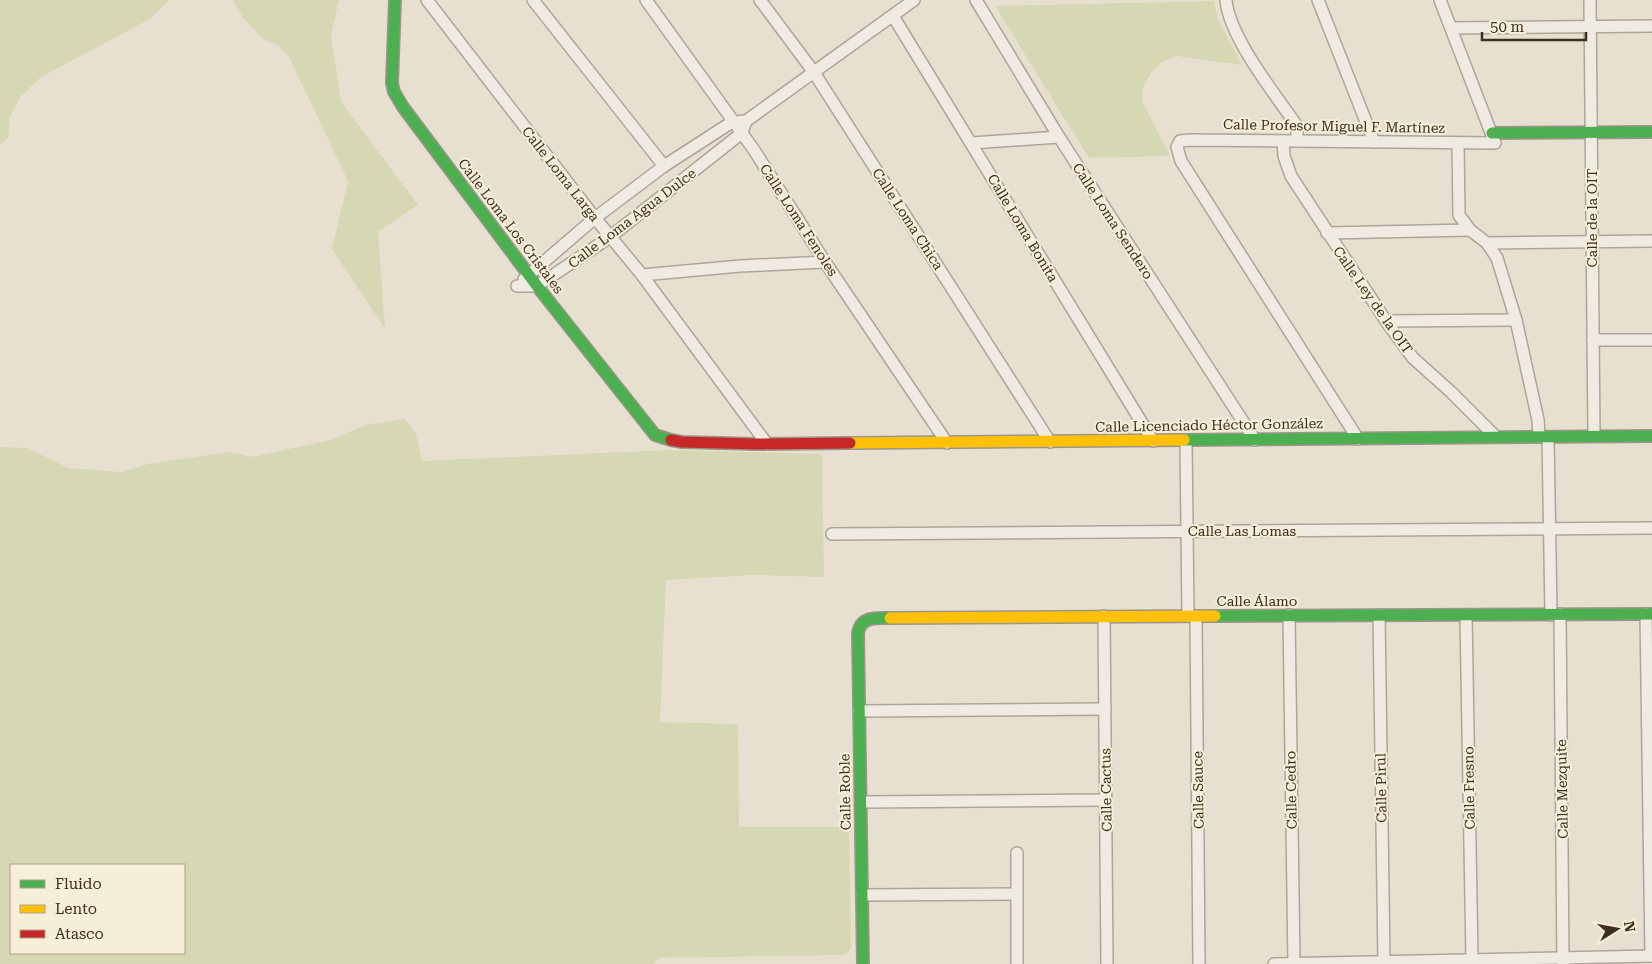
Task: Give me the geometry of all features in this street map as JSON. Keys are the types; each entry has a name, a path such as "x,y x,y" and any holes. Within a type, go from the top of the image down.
{"street":[{"name":"Calle Loma Los Cristales","path":"395,0 391,65 394,92 403,107 537,286 655,435 670,440"},
{"name":"Calle Loma Larga","path":"427,0 642,276 767,444"},
{"path":"533,0 664,166"},
{"name":"Calle Loma Fenoles","path":"646,0 741,121 742,132 825,262 947,443"},
{"name":"Calle Loma Chica","path":"760,0 813,72 1050,442"},
{"name":"Calle Loma Agua Dulce","path":"528,274 595,218 664,166 708,136 741,121 914,0"},
{"name":"Calle Loma Sendero","path":"976,0 1059,137 1255,440"},
{"path":"1226,0 1229,17 1242,44 1297,126 1297,141"},
{"path":"1318,0 1374,142"},
{"path":"1440,0 1493,138"},
{"name":"Calle de la OIT","path":"1590,0 1594,436"},
{"name":"Calle Loma Bonita","path":"893,16 1153,441"},
{"path":"1451,28 1652,26"},
{"name":"Calle Loma Agua Dulce","path":"537,286 610,237 742,132"},
{"name":"Calle Profesor Miguel F. Martínez","path":"1358,439 1181,161 1176,147 1180,142 1189,140 1458,143 1493,138 1591,132 1652,132"},
{"path":"972,143 1059,137"},
{"name":"Calle Ley de la OIT","path":"1283,141 1284,156 1291,176 1386,321 1413,358 1496,437"},
{"path":"1458,143 1459,215 1470,230 1487,243 1652,241"},
{"path":"1327,233 1470,230"},
{"name":"Calle Mezquite","path":"1487,243 1497,258 1516,320 1538,420 1544,437 1555,614 1563,961"},
{"path":"642,276 740,266 825,262"},
{"path":"1386,321 1516,320"},
{"path":"1593,340 1652,340"},
{"name":"Calle Licenciado Héctor González","path":"670,440 699,443 767,444 1652,436"},
{"name":"Calle Sauce","path":"1186,440 1187,532 1192,616 1199,964"},
{"name":"Calle Las Lomas","path":"832,534 1652,528"},
{"path":"1274,964 1472,960 1563,961 1651,956 1649,614"},
{"name":"Calle Álamo","path":"862,621 874,618 1649,614"},
{"name":"Calle Pirul","path":"1379,615 1384,962"},
{"name":"Calle Fresno","path":"1466,615 1472,960"},
{"name":"Calle Cactus","path":"1104,616 1107,964"},
{"name":"Calle Cedro","path":"1288,616 1294,964"},
{"name":"Calle Roble","path":"862,621 858,633 862,964"},
{"path":"859,711 1105,709"},
{"path":"860,802 1106,800"},
{"path":"1017,853 1017,964"},
{"path":"862,895 1017,894"}],"green space":[{"path":"0,0 169,0 150,19 41,77 21,96 10,117 8,138 0,144"},
{"path":"233,0 339,0 331,36 341,102 418,205 378,232 385,329 332,249 348,181 289,57 278,45 264,40 244,19"},
{"path":"1214,1 1218,19 1242,65 1176,56 1162,62 1151,73 1143,87 1142,101 1170,156 1089,158 995,6"},
{"path":"405,419 416,434 422,461 668,450 822,454 824,577 753,575 666,580 660,722 738,724 739,827 849,827 851,948 846,955 659,958 653,964 0,964 0,447 27,448 68,468 121,472 148,464 228,452 253,457 330,440 366,425"}],"traffic: fast":[{"path":"395,0 392,83 394,92 403,107 537,286 655,435 671,440"},
{"path":"1492,133 1652,132"},
{"path":"1184,440 1652,436"},
{"path":"1215,616 1652,614"},
{"path":"863,964 858,633 862,623 870,619 890,618"}],"traffic: slow":[{"path":"850,443 1184,440"},
{"path":"890,618 1215,616"}],"traffic: jam":[{"path":"671,440 756,444 850,443"}]}
